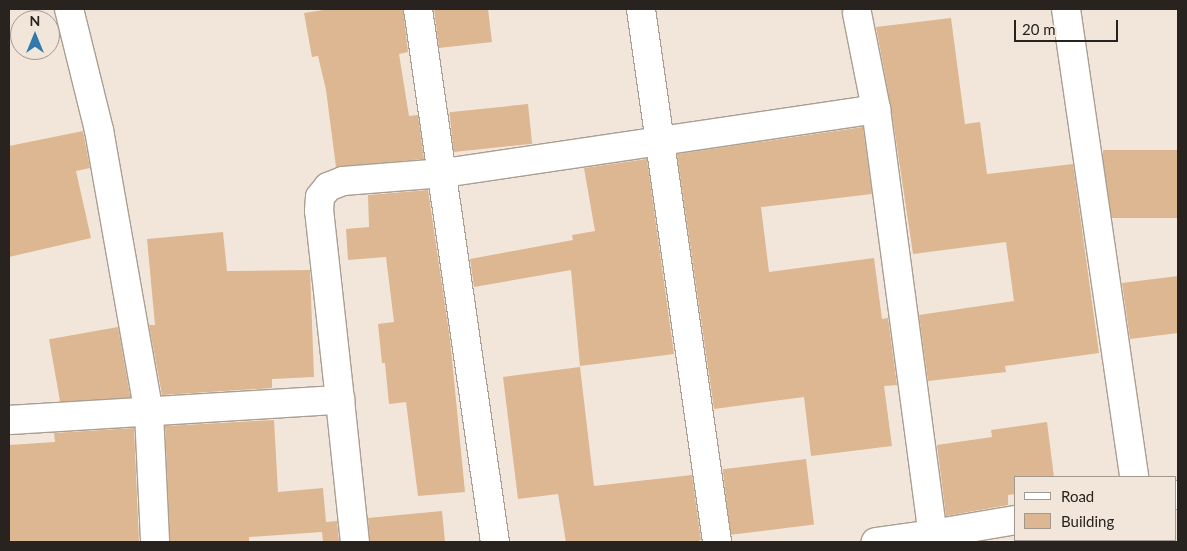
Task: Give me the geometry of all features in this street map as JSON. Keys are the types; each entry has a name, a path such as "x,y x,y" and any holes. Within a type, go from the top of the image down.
{"street":[{"path":"69,9 99,130 149,413 155,542"},
{"path":"418,9 444,173 495,542"},
{"path":"641,9 662,143 717,542"},
{"path":"1066,9 1134,476"},
{"path":"863,10 934,538"},
{"path":"355,542 319,211 320,197 328,186 343,181 444,173 662,143 876,110"},
{"path":"9,420 340,400"},
{"path":"876,542 934,538 1014,520"}],"building":[{"path":"330,9 403,9 408,52 399,54 409,116 418,115 424,159 336,167 326,90 318,56 312,57 304,13"},
{"path":"434,9 488,9 492,42 439,48"},
{"path":"951,18 965,124 980,122 987,174 1073,164 1099,353 1005,366 1006,372 928,381 919,315 1014,301 1006,242 913,254 891,107 876,27"},
{"path":"528,104 532,144 454,152 449,112"},
{"path":"863,127 872,194 761,207 769,272 874,258 882,319 888,318 897,385 884,386 892,446 811,456 804,397 714,409 677,154"},
{"path":"83,131 90,168 76,171 91,238 9,257 9,146"},
{"path":"1103,150 1178,150 1178,218 1103,218"},
{"path":"647,159 674,354 580,366 571,270 474,287 470,259 573,240 572,235 595,231 584,168"},
{"path":"428,190 450,339 465,492 418,496 406,402 389,404 385,363 382,363 378,324 394,322 386,257 348,260 346,229 369,227 368,195"},
{"path":"223,232 227,271 310,270 314,377 272,379 272,388 162,395 149,325 155,325 147,239"},
{"path":"1178,276 1178,333 1130,339 1122,283"},
{"path":"118,327 130,397 61,409 49,339"},
{"path":"580,367 594,486 692,475 701,540 695,542 566,542 558,494 518,499 503,377"},
{"path":"274,420 278,492 323,488 326,522 337,521 339,542 323,542 322,532 249,537 249,542 170,542 165,426"},
{"path":"1047,422 1054,476 1014,476 1014,494 1008,495 1008,505 946,516 937,445 992,437 991,430"},
{"path":"134,428 139,542 9,542 9,445 55,442 54,433"},
{"path":"806,459 814,525 731,535 723,469"},
{"path":"442,511 445,542 370,542 368,518"}]}
